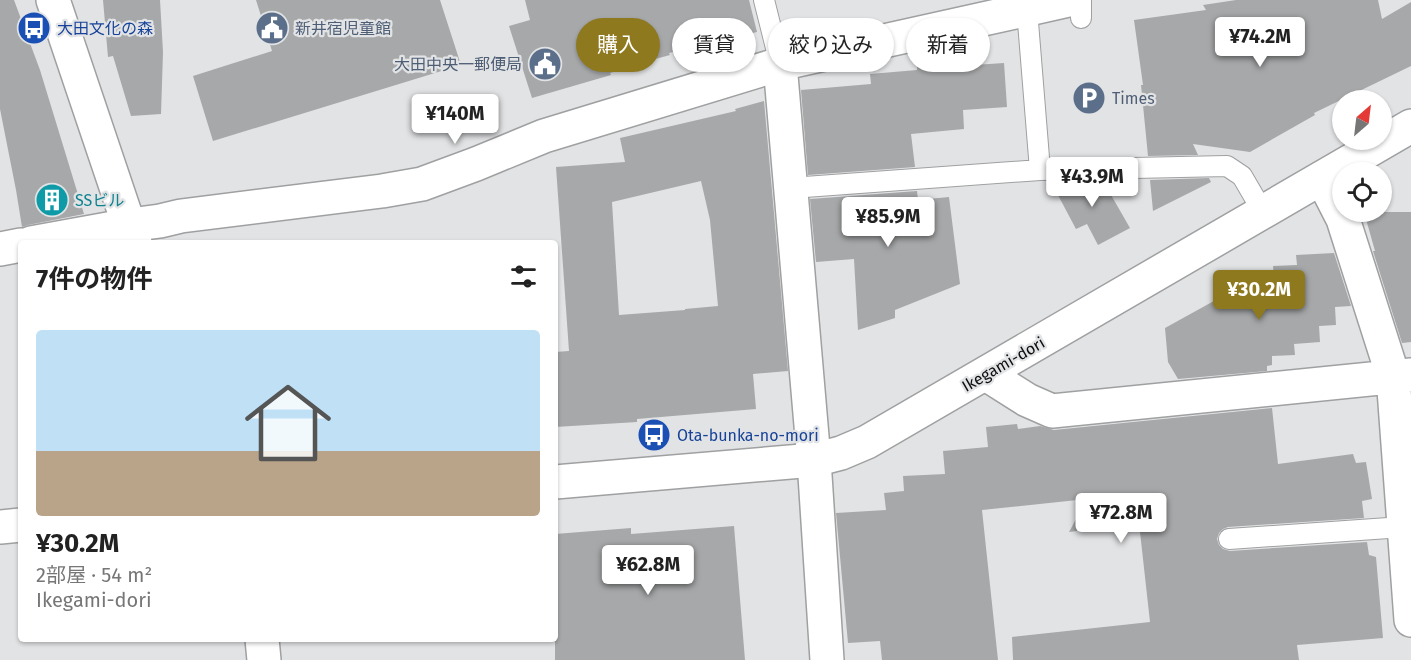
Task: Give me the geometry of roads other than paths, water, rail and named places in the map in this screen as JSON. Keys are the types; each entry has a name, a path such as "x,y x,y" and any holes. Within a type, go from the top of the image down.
{"street":[{"path":"53,0 132,234"},
{"path":"894,28 1025,5 1077,6"},
{"path":"65,240 132,234 160,221 274,194 382,191 422,184 476,164 512,140 544,136 768,68"},
{"path":"781,72 814,460 827,660"},
{"name":"Ikegami-dori","path":"558,482 814,460 841,453 867,442 986,374 1411,126"},
{"path":"1322,178 1343,219 1402,376 1403,527 1411,620"},
{"path":"0,249 18,246"},
{"path":"986,374 1027,400 1052,411 1402,376"},
{"path":"0,527 18,525"},
{"path":"262,642 264,660"}],"lane":[{"path":"764,0 768,18"},
{"path":"1025,5 1040,170"},
{"path":"791,188 1040,170 1227,165 1242,176 1263,212"},
{"path":"1229,539 1403,527"}],"place":[{"name":"大田文化の森","path":"34,28"},
{"name":"新井宿児童館","path":"272,28"},
{"name":"大田中央一郵便局","path":"545,64"},
{"name":"Times","path":"1089,98"},
{"name":"SSビル","path":"52,200"},
{"name":"Ota-bunka-no-mori","path":"654,435"}]}
